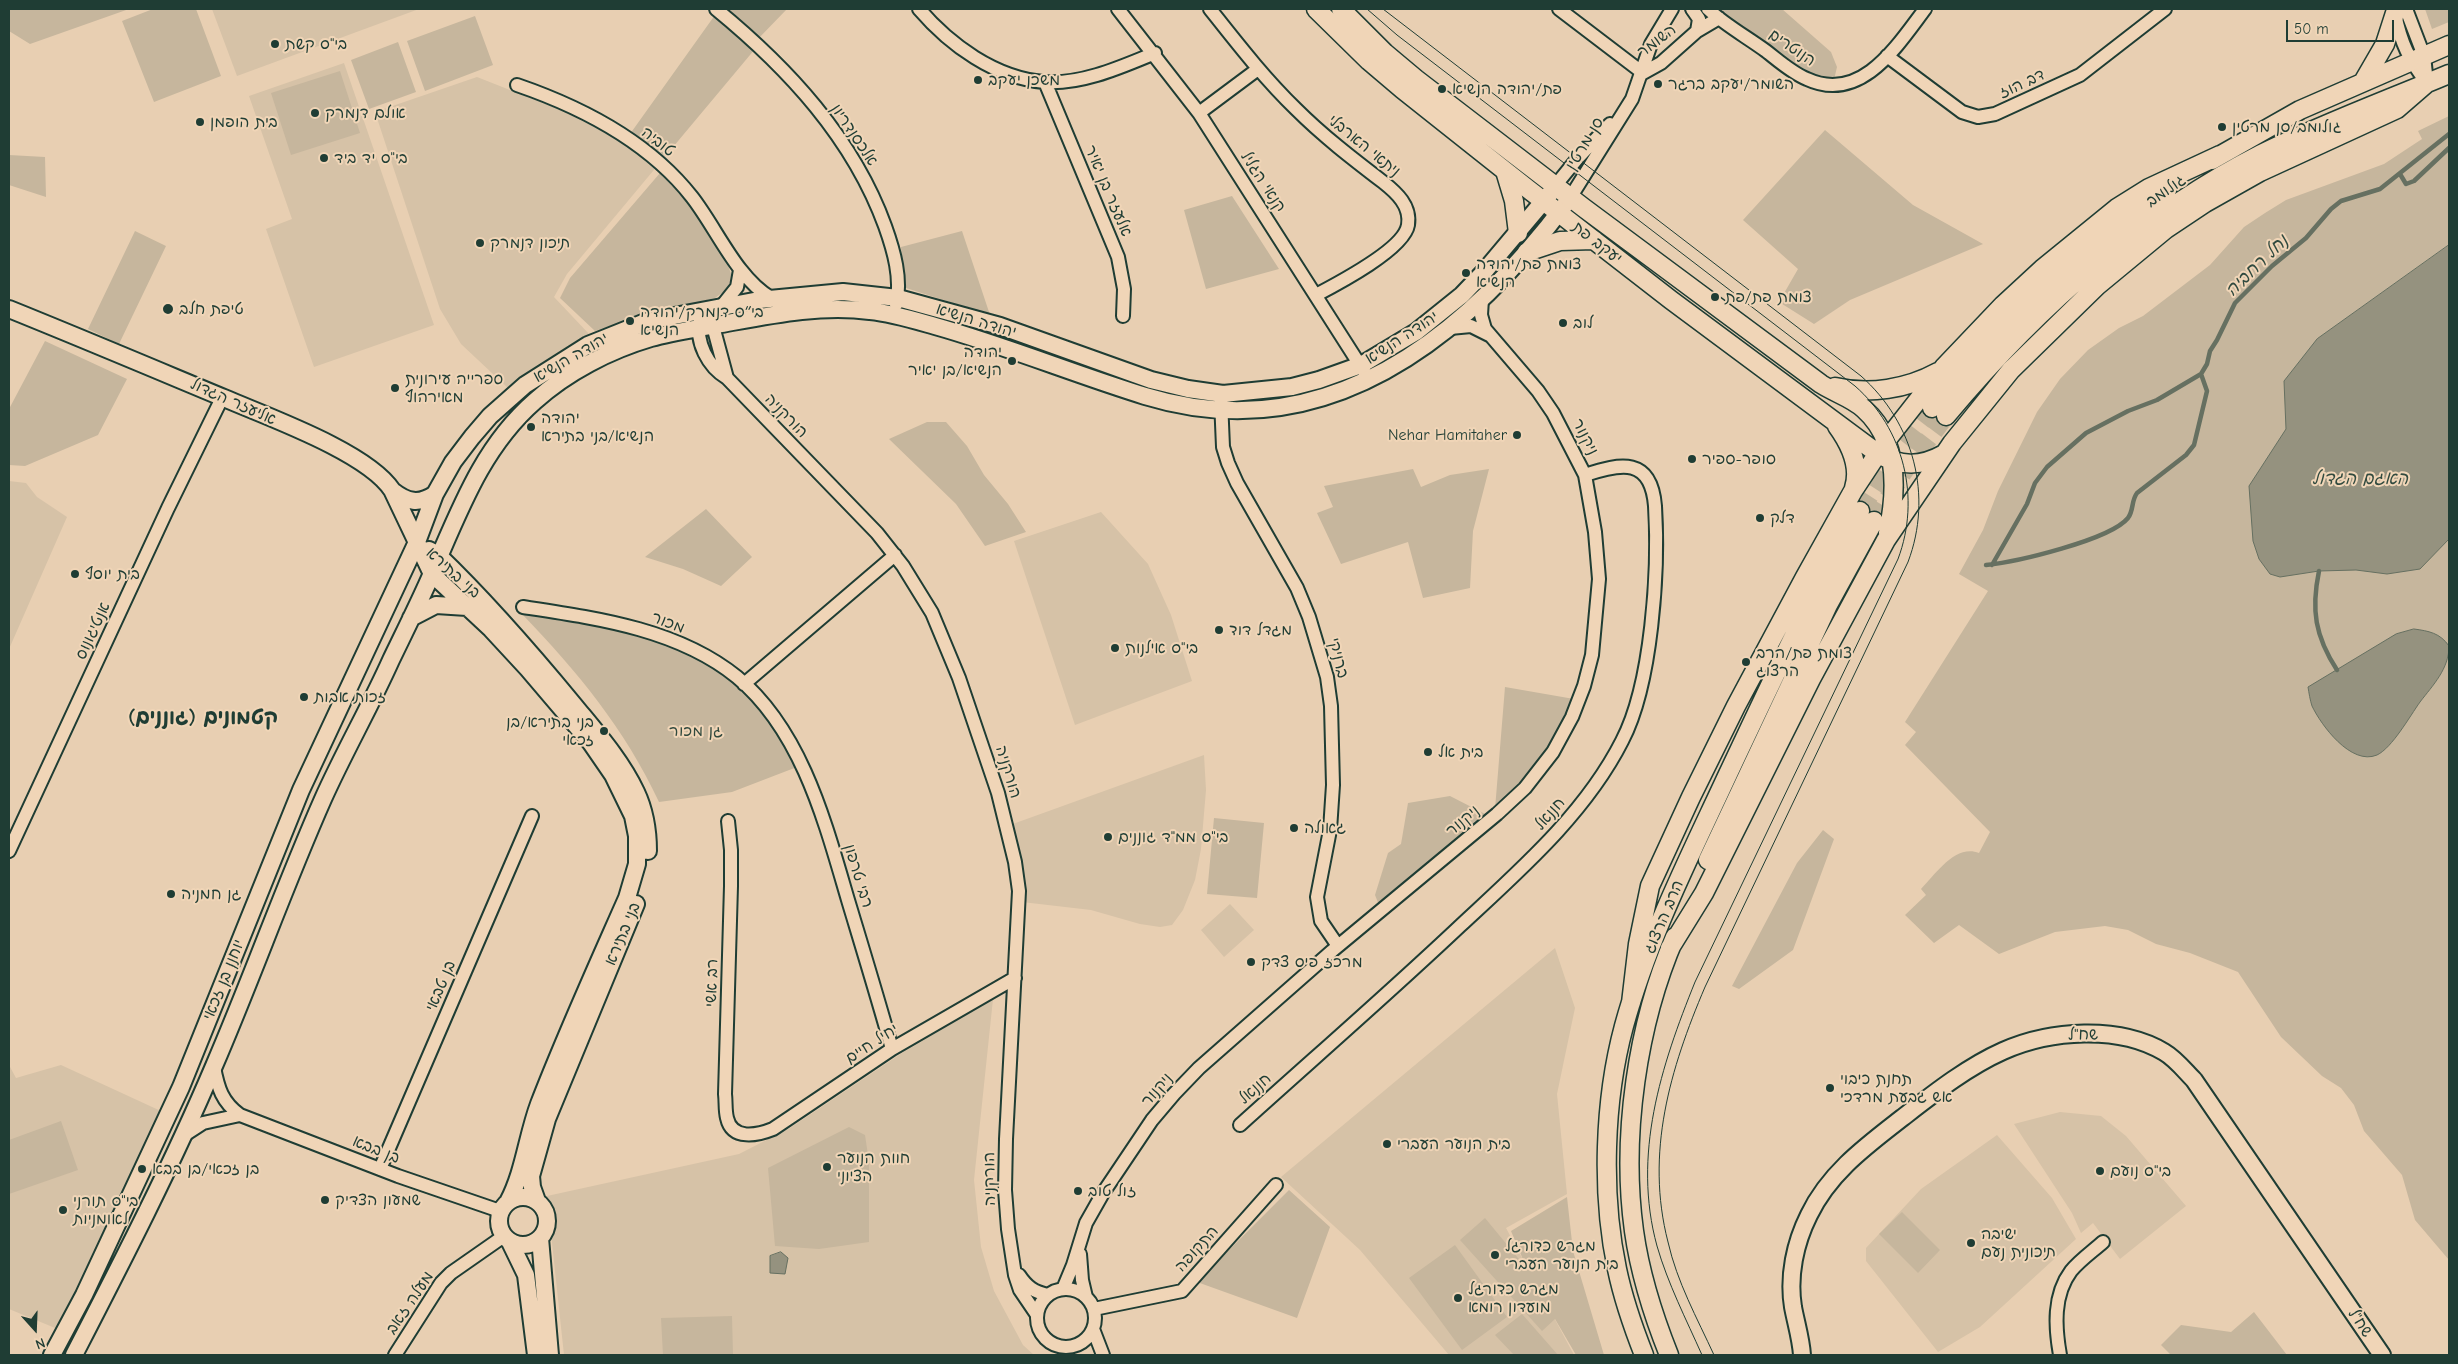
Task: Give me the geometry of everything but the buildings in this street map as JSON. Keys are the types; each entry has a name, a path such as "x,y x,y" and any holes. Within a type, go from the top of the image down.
{"main road":[{"name":"יעקב פת","path":"1316,9 1382,72 1505,171 1746,356 1822,411 1907,464 1921,464 1944,454"},
{"name":"יעקב פת","path":"1341,9 1385,53 1570,198 1821,384 1864,409 1874,420 1885,452 1894,495 1886,540"},
{"path":"2363,82 2382,52 2399,10"},
{"name":"גולומב","path":"2449,45 2300,110 2220,155 2145,205 2071,262 2001,328 1939,412 2039,316 2087,273 2160,216 2261,154 2449,74"},
{"path":"1670,948 1704,893 1810,679 1886,540 1944,454 1987,398 2034,346 2097,286 2166,229 2205,203 2260,172 2397,109 2427,83"},
{"path":"1631,1003 1638,944 1650,886 1724,728 1853,491 1885,452 1944,367 2010,299 2097,223 2149,188 2220,155"},
{"path":"1505,171 1514,201 1518,233"},
{"path":"1527,252 1560,241 1594,240"},
{"path":"1821,384 1851,390 1886,389 1919,381 1944,367"},
{"path":"1822,411 1838,427 1850,448 1857,473 1853,491"},
{"name":"הרב הרצוג","path":"1644,1355 1623,1294 1617,1267 1608,1190 1612,1103 1617,1059 1631,1003 1665,912 1808,604 1867,516 1828,605 1716,843 1670,948 1658,981 1645,1029 1633,1117 1630,1176 1634,1231 1642,1273 1669,1355"}],"street":[{"name":"אלכסנדריון","path":"716,9 746,33 789,74 815,105 851,156 876,201 891,243 897,268 898,298 894,315"},
{"path":"919,9 953,43 977,59 1004,72 1045,82 1099,74 1154,53"},
{"name":"קנאי הגליל","path":"1118,9 1199,113 1361,365 1368,380"},
{"name":"ניתאי הארבלי","path":"1210,9 1258,69 1296,110 1341,150 1392,189 1403,200 1409,213 1408,228 1398,241 1378,258 1316,295"},
{"path":"1559,9 1643,73"},
{"name":"השומר","path":"1643,73 1651,44 1672,9"},
{"name":"השומר","path":"1692,9 1699,19 1697,31"},
{"name":"הנוטרים","path":"1708,9 1794,72 1822,85 1836,86 1863,78 1900,43 1925,9"},
{"name":"דב הוז","path":"1887,56 1962,112 1978,117 1994,114 2080,75 2166,9"},
{"path":"2399,10 2427,83"},
{"name":"השומר","path":"1643,73 1661,63 1697,31 1719,18"},
{"path":"1199,113 1258,69"},
{"name":"סן מרטין","path":"1570,198 1626,107 1643,73"},
{"name":"אלעזר בן יאיר","path":"1045,82 1118,257 1124,289 1123,316"},
{"name":"טוביה","path":"517,85 541,93 608,126 671,173 710,221 740,270 756,288 771,298"},
{"name":"סן מרטין","path":"1555,186 1577,159 1626,107"},
{"name":"יהודה הנשיא","path":"417,542 435,494 452,462 490,416 531,381 588,345 648,321 771,298 843,292 898,298 1000,326 1150,380 1216,394 1261,392 1319,380 1361,365 1390,349 1437,317 1484,273 1555,186"},
{"name":"יהודה הנשיא","path":"410,618 484,459 507,428 536,400 596,360 624,347 652,338 706,327 784,314 843,309 894,315 994,342 1146,396 1185,406 1223,411 1262,408 1318,398 1368,380 1403,362 1450,328 1482,299 1527,252 1570,198"},
{"path":"721,307 738,287 740,270"},
{"name":"ניקנור","path":"1063,1289 1074,1265 1086,1223 1102,1193 1152,1120 1174,1094 1199,1068 1338,946 1525,788 1553,752 1572,717 1584,686 1592,655 1599,579 1595,532 1585,475 1570,442 1543,398 1489,335 1481,315 1482,299"},
{"name":"אליעזר הגדול","path":"9,309 244,406 354,457 385,478 417,542"},
{"path":"703,310 706,327"},
{"name":"ניקנור","path":"1450,328 1471,326 1489,335"},
{"name":"הורקניה","path":"706,327 708,360 877,533 895,555 932,613 959,678 998,793 1015,862 1019,891 1005,1190 1012,1261 1020,1290 1037,1315"},
{"name":"ברניקי","path":"1216,394 1222,402 1222,440 1228,463 1237,483 1297,588 1309,617 1327,677 1331,715 1333,785 1330,830 1316,897 1317,912 1321,921 1338,946"},
{"name":"אנטיגונוס","path":"9,851 173,496 222,398"},
{"name":"חננאל","path":"1240,1125 1418,966 1533,856 1588,795 1607,768 1623,739 1636,706 1649,642 1656,527 1654,496 1648,478 1638,468 1625,465 1585,475"},
{"path":"392,490 402,498 419,502 435,494"},
{"name":"בני בתירא","path":"417,542 438,555 490,607 602,739 636,792 647,828 647,865 642,888 566,1071 538,1146 531,1176 532,1187 537,1201"},
{"name":"בני בתירא","path":"417,542 432,574 528,669 602,758 631,811 638,844 636,872 627,898 552,1069 534,1121 516,1186 504,1206"},
{"name":"יוחנן בן זכאי","path":"52,1355 84,1295 181,1087 301,790 417,542"},
{"path":"744,684 895,555"},
{"path":"410,618 436,605 467,607"},
{"name":"מכור","path":"523,607 587,617 651,633 713,661 744,684 762,701 776,720"},
{"name":"יוחנן בן זכאי","path":"74,1355 128,1250 214,1066 323,799 410,618"},
{"name":"רבי טרפון","path":"776,720 803,769 828,833 892,1049"},
{"name":"בן טבאי","path":"380,1169 532,816"},
{"name":"רב אשי","path":"728,821 731,850 731,886 725,1094 729,1124 748,1136"},
{"name":"יחיל חיים","path":"748,1136 757,1136 773,1129 892,1049 1015,978"},
{"name":"שח\"ל","path":"1802,1355 1791,1283 1794,1260 1801,1235 1812,1209 1820,1194 1841,1169 1913,1110 1974,1067 2002,1051 2051,1036 2110,1035 2145,1043 2165,1053 2194,1080 2382,1355"},
{"name":"בן בבא","path":"214,1066 217,1082 224,1101 240,1115 380,1169 504,1206"},
{"path":"181,1138 203,1123 240,1115"},
{"name":"התקופה","path":"1094,1309 1182,1291 1276,1184"},
{"path":"536,1355 526,1275 498,1224 504,1206 521,1197 537,1201 543,1207 547,1221 540,1238 550,1355"},
{"path":"507,1239 526,1245 540,1238"},
{"name":"מעלה זאב","path":"395,1355 441,1283 451,1273 507,1239"},
{"name":"ניקנור","path":"1080,1241 1082,1280 1086,1297"},
{"path":"2060,1355 2057,1320 2060,1290 2072,1271 2103,1242"},
{"name":"הורקניה","path":"1012,1261 1027,1286 1036,1293 1048,1296"},
{"path":"1063,1289 1071,1289 1086,1297 1094,1309 1093,1329 1083,1342 1068,1347 1060,1346 1045,1338 1040,1332 1037,1315 1042,1301 1063,1289"},
{"path":"1093,1329 1103,1355"},
{"name":"שח\"ל","path":"1799,1331 1808,1355"},
{"path":"1068,1347 1080,1355"}],"shaded area":[{"name":"בי\"ס קשת","path":"212,9 419,9 237,76"},
{"name":"בי\"ס יד ביד","path":"344,63 434,325 314,367 266,229 292,219 249,96"},
{"path":"477,77 609,129 658,165 567,274 554,297 590,335 509,389 461,344 440,309 375,112"},
{"path":"9,481 26,483 37,497 67,517 9,649"},
{"name":"בי\"ס אילנות","path":"1101,512 1148,564 1171,615 1192,681 1075,725 1014,541"},
{"name":"בי\"ס ממ\"ד גוננים","path":"1204,755 1206,790 1201,849 1195,880 1183,910 1172,925 1160,927 1140,924 1091,910 1022,902 1010,825"},
{"path":"1230,904 1254,930 1224,957 1201,930"},
{"name":"בית הנוער העברי","path":"1555,948 1575,1008 1557,1094 1567,1194 1506,1228 1574,1355 1449,1355 1360,1250 1281,1177"},
{"name":"חוות הנוער הציוני","path":"993,999 974,1180 981,1247 994,1291 1023,1345 1034,1355 564,1355 547,1196 739,1154 790,1128 902,1053"},
{"name":"בי\"ס תורני לאומניות","path":"9,1065 16,1078 61,1065 163,1112 60,1330 9,1309"},
{"name":"בי\"ס נועם","path":"2060,1112 2101,1116 2126,1136 2186,1206 2120,1259 2093,1223 2081,1233 2072,1213 2014,1124"},
{"name":"ישיבה תיכונית נעם","path":"1997,1135 2052,1198 2076,1239 1980,1327 1938,1352 1866,1261 1866,1248 1921,1189"}],"green space":[{"path":"9,9 129,9 30,44 9,31"},
{"path":"153,9 196,9 221,76 154,102 122,21"},
{"path":"723,9 787,9 757,40"},
{"path":"1717,9 1782,9 1831,52 1837,67 1833,84 1797,69"},
{"path":"2425,9 2449,9 2449,22 2432,29"},
{"path":"715,15 755,49 663,159 630,134"},
{"path":"475,16 493,65 425,91 407,41"},
{"path":"398,42 416,92 369,109 351,60"},
{"name":"אולם דנמרק","path":"340,71 360,133 291,155 271,93"},
{"path":"2449,116 2449,1260 2415,1220 2402,1175 2364,1131 2354,1105 2341,1088 2322,1076 2281,1037 2238,972 2190,953 2156,944 2128,930 2105,926 2055,932 1999,954 1959,925 1934,943 1905,915 1926,895 1921,889 1947,862 1954,856 1962,853 1970,851 1979,853 1990,832 1905,745 1916,732 1905,722 1988,591 1959,574 1983,530 1998,491 2037,412 2060,379 2088,350 2119,328 2143,316 2210,265 2244,227 2286,200 2384,164 2422,139 2418,131"},
{"path":"1825,130 1913,205 1983,244 1850,300 1814,324 1779,302 1798,269 1743,220"},
{"path":"9,155 45,157 46,197 9,185"},
{"path":"660,173 693,209 726,259 731,274 730,282 726,290 715,298 643,315 595,331 560,298 570,278"},
{"path":"1232,196 1279,269 1206,289 1184,210"},
{"path":"135,231 166,246 119,344 88,329"},
{"path":"962,231 990,315 903,287 901,247"},
{"path":"45,341 127,379 98,435 25,466 9,465 9,409"},
{"path":"927,422 946,422 967,446 984,475 1008,504 1026,532 985,546 956,504 889,439"},
{"path":"1413,469 1421,487 1450,475 1489,469 1473,531 1470,588 1423,598 1408,542 1341,564 1317,513 1333,507 1324,486"},
{"path":"706,509 752,557 721,586 683,569 645,557"},
{"name":"גן מכור","path":"522,614 589,623 632,634 653,640 716,667 746,691 766,714 797,767 732,792 659,802 646,775 615,725 581,679"},
{"path":"1505,687 1574,699 1555,740 1521,785 1495,809"},
{"path":"1450,796 1489,816 1379,905 1375,895 1388,853 1401,844 1408,803"},
{"path":"1214,818 1264,823 1257,898 1207,894"},
{"path":"1823,830 1834,839 1793,950 1739,989 1732,986 1797,863"},
{"path":"61,1121 78,1170 9,1194 9,1140"},
{"path":"849,1127 865,1135 869,1162 869,1242 819,1249 775,1246 768,1168"},
{"path":"1289,1190 1330,1227 1297,1318 1197,1282"},
{"path":"1567,1197 1573,1251 1604,1355 1576,1355 1555,1319 1542,1331 1460,1240 1485,1218 1527,1269 1511,1231"},
{"path":"1902,1212 1940,1250 1918,1273 1879,1234"},
{"name":"מגרש כדורגל מועדון רומא","path":"1455,1245 1507,1317 1462,1350 1409,1278"},
{"path":"2254,1312 2287,1355 2171,1355 2161,1345 2181,1325 2231,1332"},
{"path":"1522,1314 1558,1355 1514,1355 1495,1335"},
{"path":"732,1316 733,1355 663,1355 661,1318"}],"water":[{"name":"האגם הגדול","path":"2449,245 2449,539 2420,569 2387,574 2356,570 2319,571 2280,577 2270,574 2259,559 2253,541 2249,486 2286,429 2284,381 2317,339"},
{"path":"2414,629 2434,633 2449,646 2443,669 2389,746 2377,755 2367,757 2357,755 2338,742 2322,723 2312,706 2308,687 2396,634"},
{"path":"781,1252 788,1258 785,1274 770,1273 770,1256"}],"waterway":[{"name":"נחל רחביה","path":"1986,565 2062,549 2102,534 2118,526 2128,518 2137,493 2186,455 2194,445 2207,391 2201,374 2207,364 2210,351 2235,303 2272,266 2306,238 2331,209 2341,201 2380,189 2449,134"},
{"path":"2400,174 2406,184 2414,181 2449,148"},
{"path":"1992,565 2027,504 2035,483 2047,467 2086,433 2128,411 2157,400 2201,374"},
{"path":"2319,571 2315,598 2317,622 2324,646 2337,670"}],"tunnel":[{"path":"1860,511 1899,451 1932,408"},
{"path":"1874,521 1903,473 1946,416"}],"tram line":[{"path":"1367,9 1397,35 1855,386 1872,403 1886,423 1904,466 1908,512 1905,536 1898,559 1695,982 1661,1078 1649,1145 1650,1212 1657,1246 1666,1274 1702,1355"},
{"path":"1383,9 1861,376 1879,395 1894,416 1906,438 1914,462 1919,512 1908,562 1705,987 1692,1018 1672,1080 1660,1144 1659,1176 1662,1209 1668,1242 1682,1286 1714,1355"}],"place":[{"name":"בי\"ס קשת","path":"275,44"},
{"name":"משכן יעקב","path":"978,80"},
{"name":"השומר/יעקב ברגר","path":"1658,84"},
{"name":"פת/יהודה הנשיא","path":"1442,89"},
{"name":"אולם דנמרק","path":"315,113"},
{"name":"בית הופמן","path":"200,122"},
{"name":"גולומב/סן מרטין","path":"2222,127"},
{"name":"בי\"ס יד ביד","path":"324,158"},
{"name":"תיכון דנמרק","path":"480,243"},
{"name":"צומת פת/יהודה הנשיא","path":"1466,273"},
{"name":"צומת פת/פת","path":"1715,297"},
{"name":"טיפת חלב","path":"168,309"},
{"name":"בי״ס דנמרק/יהודה הנשיא","path":"630,321"},
{"name":"לוב","path":"1563,323"},
{"name":"יהודה הנשיא/בן יאיר","path":"1012,361"},
{"name":"ספרייה עירונית מאירהוף","path":"395,388"},
{"name":"יהודה הנשיא/בני בתירא","path":"531,427"},
{"name":"Nehar Hamitaher","path":"1517,435"},
{"name":"סופר-ספיר","path":"1692,459"},
{"name":"דלק","path":"1760,518"},
{"name":"בית יוסף","path":"75,574"},
{"name":"מגדל דוד","path":"1219,630"},
{"name":"בי\"ס אילנות","path":"1115,648"},
{"name":"צומת פת/הרב הרצוג","path":"1746,662"},
{"name":"זכות אבות","path":"304,697"},
{"name":"בני בתירא/בן זכאי","path":"604,731"},
{"name":"בית אל","path":"1428,752"},
{"name":"גאולה","path":"1294,828"},
{"name":"בי\"ס ממ\"ד גוננים","path":"1108,837"},
{"name":"גן חמניה","path":"171,894"},
{"name":"מרכז פיס צדק","path":"1251,962"},
{"name":"תחנת כיבוי אש גבעת מרדכי","path":"1830,1088"},
{"name":"בית הנוער העברי","path":"1387,1144"},
{"name":"חוות הנוער הציוני","path":"827,1167"},
{"name":"בן זכאי/בן בבא","path":"142,1169"},
{"name":"בי\"ס נועם","path":"2100,1171"},
{"name":"זול טוב","path":"1078,1191"},
{"name":"שמעון הצדיק","path":"325,1200"},
{"name":"בי\"ס תורני לאומניות","path":"63,1210"},
{"name":"ישיבה תיכונית נעם","path":"1971,1243"},
{"name":"מגרש כדורגל בית הנוער העברי","path":"1495,1255"},
{"name":"מגרש כדורגל מועדון רומא","path":"1458,1298"}],"district":[{"name":"קטמונים (גוננים)","path":"203,718"}]}
